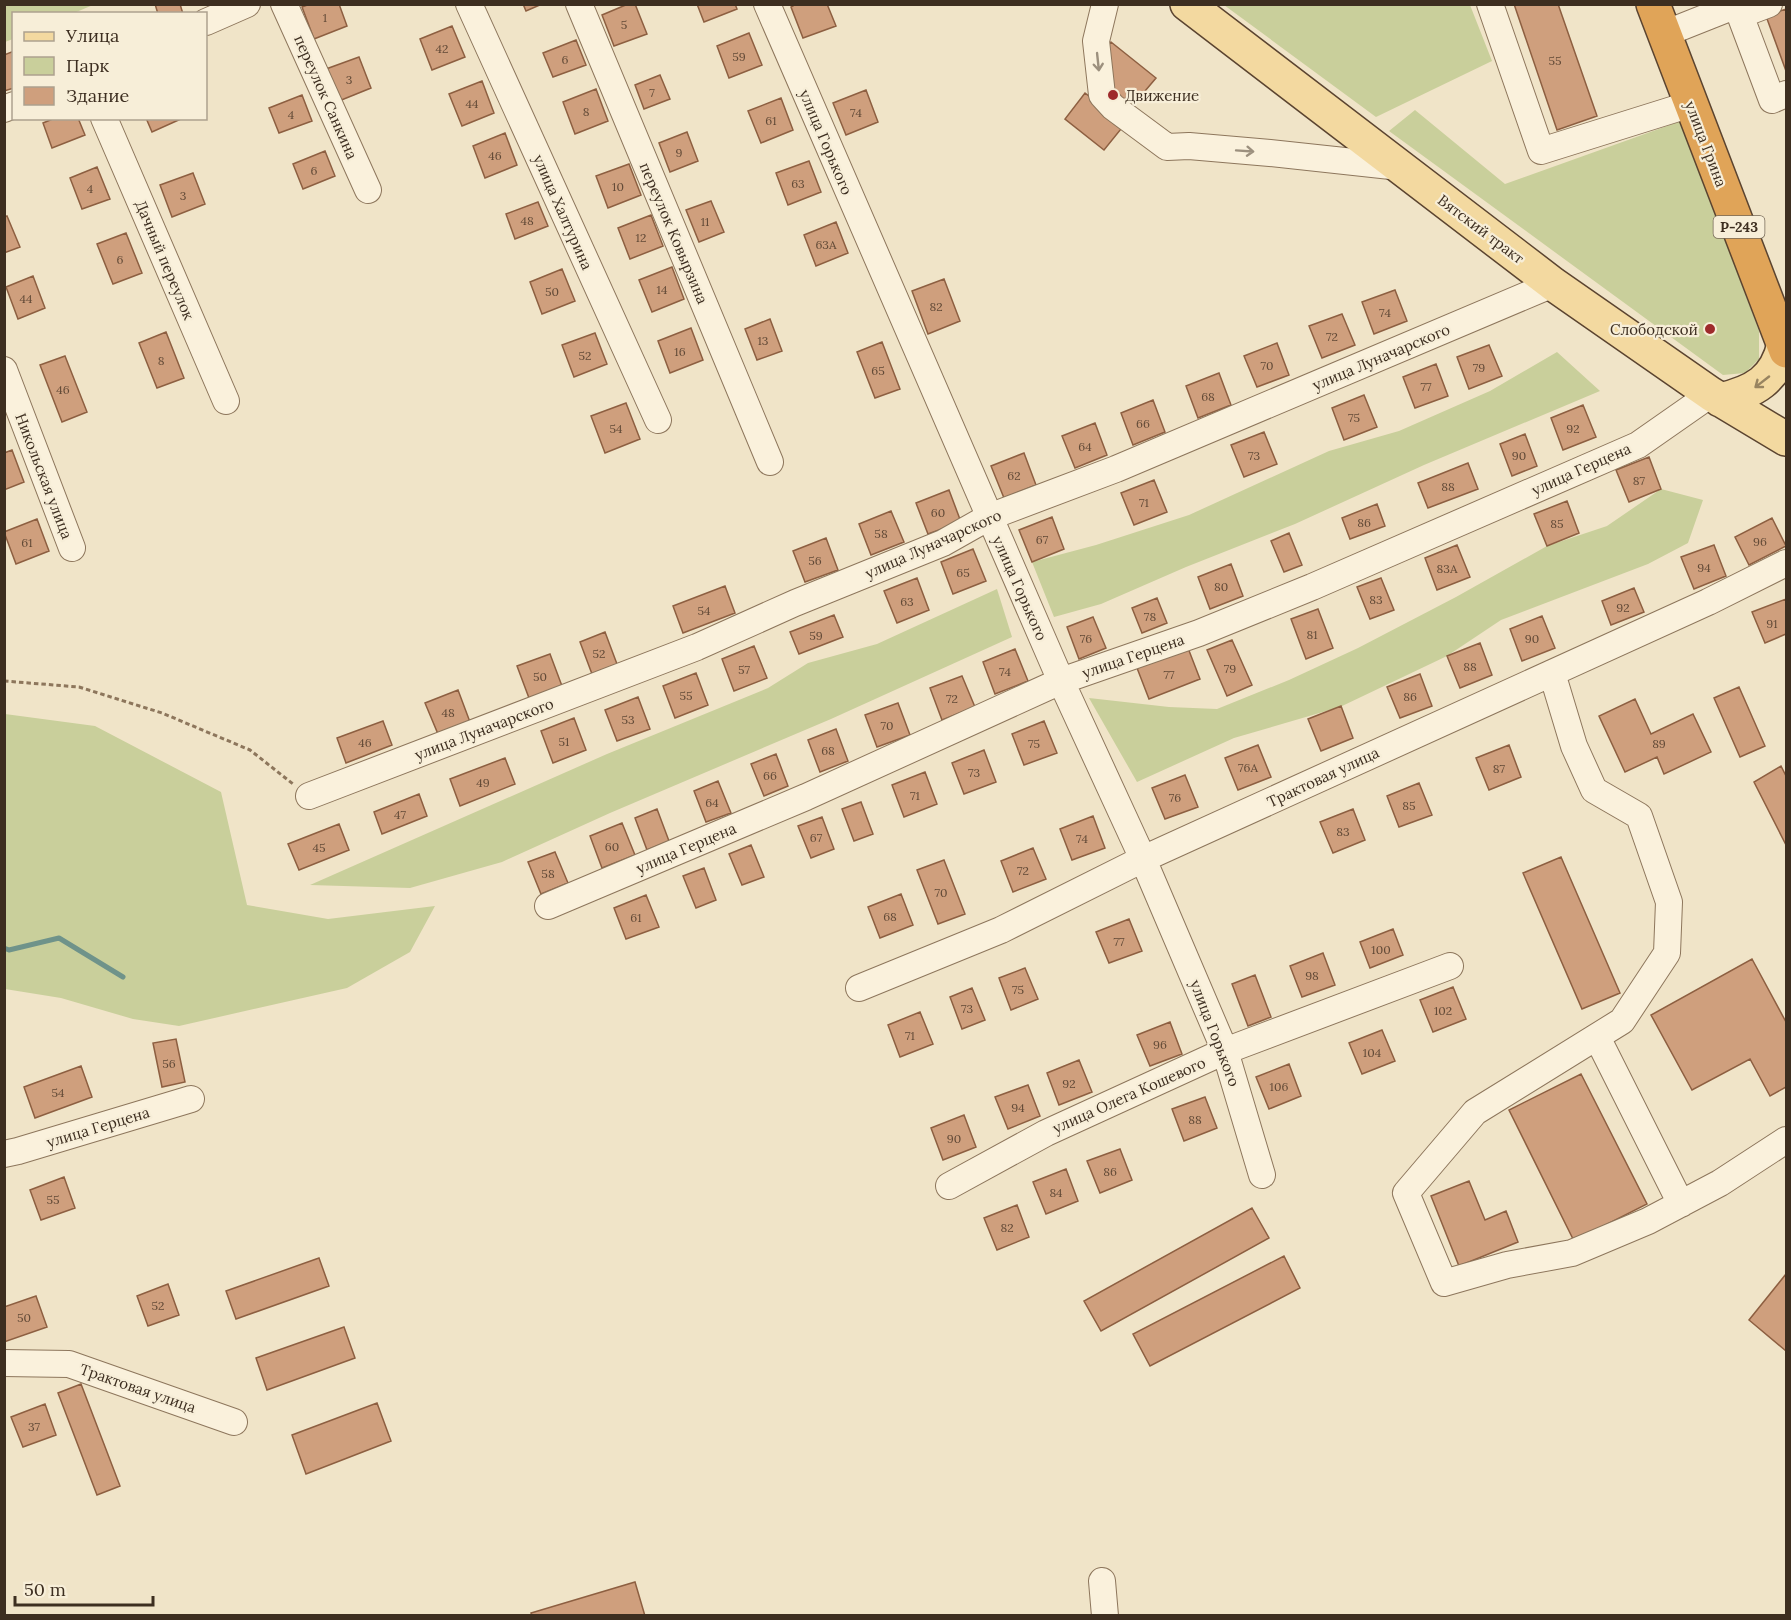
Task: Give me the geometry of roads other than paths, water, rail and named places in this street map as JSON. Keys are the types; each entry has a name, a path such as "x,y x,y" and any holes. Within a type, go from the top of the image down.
{"highway":[{"name":"улица Грина","path":"1653,4 1785,347"}],"main road":[{"name":"Вятский тракт","path":"1187,4 1553,284 1715,397 1786,439"},
{"path":"1715,397 1737,396 1764,382 1781,360 1785,347"}],"street":[{"path":"207,22 247,4"},
{"name":"переулок Санкина","path":"284,4 368,190"},
{"name":"улица Халтурина","path":"469,4 658,420"},
{"name":"переулок Ковырзина","path":"579,4 770,462"},
{"name":"улица Горького","path":"767,4 1061,681 1143,859 1225,1052 1262,1175"},
{"path":"1105,4 1096,41 1101,95 1113,107 1167,147 1270,153 1400,167"},
{"path":"1490,4 1541,151 1691,104"},
{"path":"1664,34 1738,8 1769,4"},
{"path":"1738,8 1772,100 1786,94"},
{"name":"Дачный переулок","path":"105,120 226,401"},
{"name":"улица Луначарского","path":"309,796 697,647 795,603 943,543 989,517 1116,469 1553,284"},
{"name":"Никольская улица","path":"4,370 72,548"},
{"name":"улица Герцена","path":"548,906 806,797 1061,681 1199,633 1312,587 1638,445 1715,397"},
{"name":"Трактовая улица","path":"859,988 1001,930 1143,859 1708,602 1786,563"},
{"path":"1552,673 1574,746 1594,790 1639,816 1669,902 1667,953 1622,1022 1475,1112 1406,1193 1444,1283 1507,1265 1572,1253 1648,1221 1681,1204 1720,1183 1786,1140"},
{"name":"улица Олега Кошевого","path":"949,1186 1046,1133 1225,1052 1450,966"},
{"path":"1597,1037 1681,1204"},
{"name":"улица Герцена","path":"4,1154 191,1099"},
{"name":"Трактовая улица","path":"4,1363 69,1364 234,1422"},
{"path":"1102,1581 1105,1616"}],"waterway":[{"path":"4,948 9,950 59,938 123,977"}],"place":[{"name":"Движение","path":"1113,95"},
{"name":"Слободской","path":"1710,329"}]}
